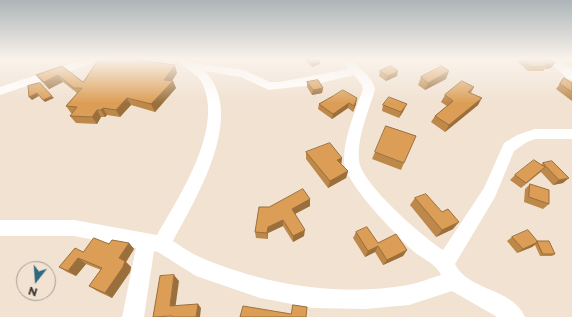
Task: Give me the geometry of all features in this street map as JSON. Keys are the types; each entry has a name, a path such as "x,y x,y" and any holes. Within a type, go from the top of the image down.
{"street":[{"path":"0,91 51,74"},
{"path":"133,317 154,242 208,152 216,113 210,86 198,74"},
{"path":"243,74 269,86 279,86 293,82 312,81 344,74"},
{"path":"359,74 368,84 369,89 352,144 351,162 361,182 390,217 420,246 445,262 453,282 499,305 514,317"},
{"path":"445,262 477,217 501,166 506,149 516,141 534,134 572,134"},
{"path":"0,228 74,228 154,242 196,266 260,288 314,298 365,299 409,295 453,282"}],"building":[{"path":"72,74 83,82 89,74 169,74 164,80 173,81 151,104 127,98 116,110 103,108 101,110 97,110 92,117 70,116 77,107 66,106 82,88 74,88 58,75 44,82 36,75"},
{"path":"427,74 444,74 428,83 421,77"},
{"path":"564,78 572,83 572,92 560,84"},
{"path":"318,80 323,88 313,90 307,82"},
{"path":"462,81 474,87 468,92 482,98 449,125 435,116 453,101 445,95"},
{"path":"40,83 52,96 43,100 37,93 29,97 28,86"},
{"path":"343,90 357,98 354,106 349,103 333,114 319,104 333,96"},
{"path":"389,97 407,104 401,112 383,105"},
{"path":"386,126 416,136 404,163 375,152"},
{"path":"330,143 342,158 337,160 348,171 330,181 306,152"},
{"path":"534,160 545,167 526,183 515,175"},
{"path":"552,161 569,178 559,180 543,163"},
{"path":"530,184 549,190 549,204 529,197"},
{"path":"303,189 310,199 292,209 305,230 293,236 283,220 268,227 267,233 255,232 259,207 269,207"},
{"path":"426,194 442,212 448,209 459,222 442,230 415,198"},
{"path":"367,227 378,243 396,234 407,250 387,260 378,246 368,251 356,232"},
{"path":"528,230 538,242 523,249 512,237"},
{"path":"94,238 109,244 112,240 129,243 119,258 125,261 123,267 105,293 89,286 102,268 78,258 68,271 59,267 75,248 83,252"},
{"path":"537,241 549,241 555,254 543,254"},
{"path":"174,275 170,306 198,304 196,317 153,317 160,276"},
{"path":"293,305 307,307 306,317 240,317 243,306 291,314"}]}
